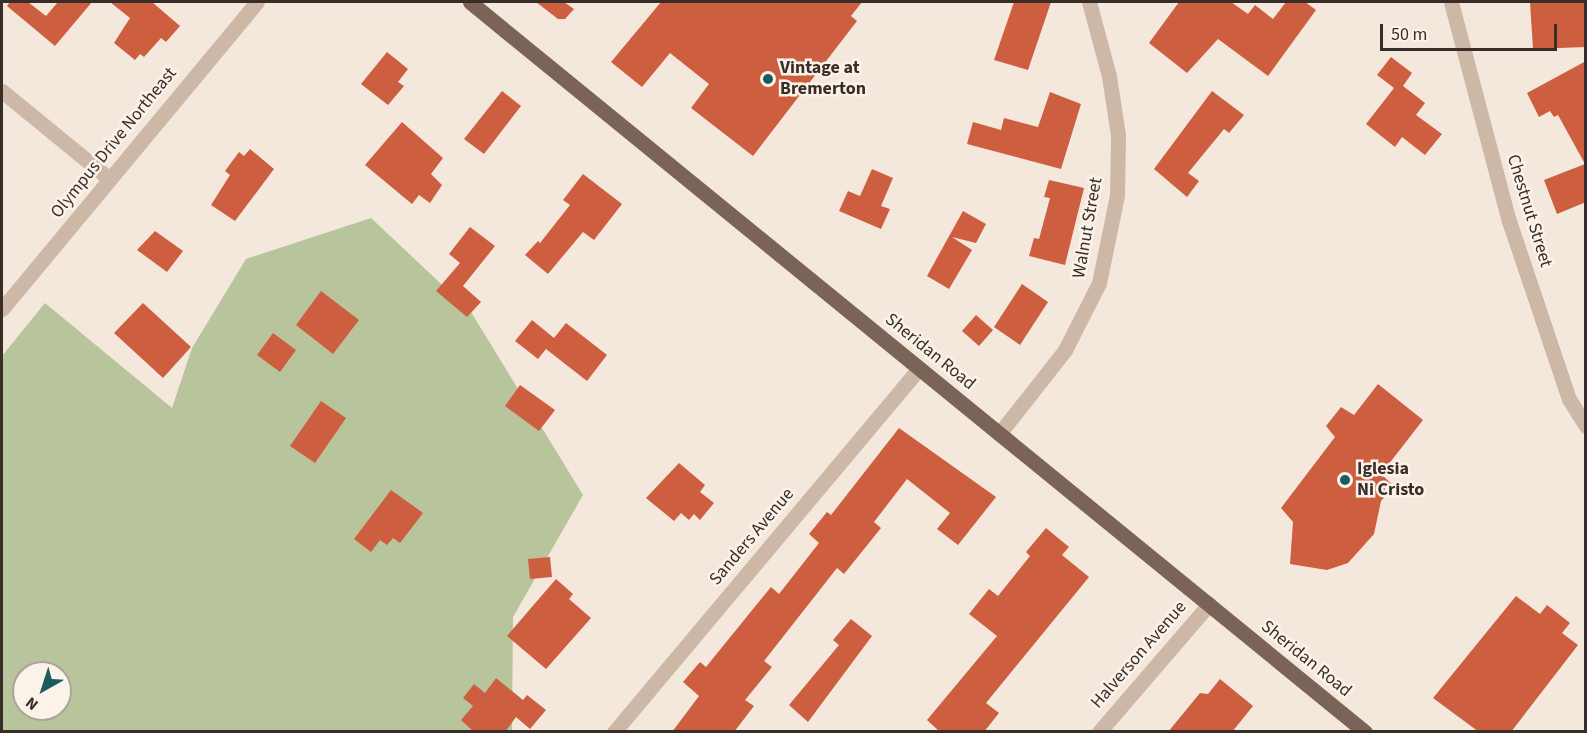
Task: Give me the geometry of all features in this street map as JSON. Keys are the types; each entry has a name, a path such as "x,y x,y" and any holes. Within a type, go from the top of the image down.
{"main road":[{"name":"Sheridan Road","path":"470,2 1365,732"}],"street":[{"name":"Olympus Drive Northeast","path":"2,309 107,177 257,2"},
{"name":"Walnut Street","path":"999,434 1065,350 1099,283 1118,195 1118,135 1109,76 1089,2"},
{"name":"Chestnut Street","path":"1451,2 1508,218 1569,399 1586,426"},
{"path":"2,92 107,177"},
{"name":"Sanders Avenue","path":"614,732 919,368"},
{"name":"Halverson Avenue","path":"1099,732 1209,604"}],"green space":[{"path":"371,218 471,312 583,495 513,617 512,731 2,732 2,356 45,303 172,408 192,348 246,259"}],"building":[{"path":"10,2 28,2 46,16 58,2 92,2 55,46 7,6"},
{"path":"110,2 152,2 180,26 166,42 161,38 144,57 140,54 135,60 114,43 130,18"},
{"path":"536,2 564,2 574,9 565,19 558,19"},
{"name":"Vintage at Bremerton","path":"661,2 862,2 851,16 857,21 753,156 691,108 709,84 670,53 642,87 611,62"},
{"path":"1014,2 1051,2 1028,70 994,60"},
{"path":"1179,2 1231,2 1248,14 1255,5 1273,19 1286,2 1305,2 1316,10 1268,76 1218,39 1187,73 1149,43"},
{"path":"1530,2 1586,2 1586,47 1533,49"},
{"path":"387,52 408,69 398,82 404,86 388,105 361,84"},
{"path":"1391,57 1412,73 1403,86 1425,103 1416,115 1442,134 1425,155 1402,137 1395,147 1366,124 1394,88 1377,75"},
{"path":"1586,61 1586,202 1557,214 1544,180 1585,164 1558,115 1554,117 1550,111 1539,117 1527,93"},
{"path":"502,91 521,106 484,154 464,139"},
{"path":"1212,91 1244,115 1229,133 1224,129 1188,173 1199,181 1187,197 1154,169"},
{"path":"1050,92 1081,104 1061,169 967,144 973,122 1001,130 1004,118 1038,127"},
{"path":"402,122 443,158 431,174 442,185 430,203 419,195 412,204 365,165"},
{"path":"250,149 274,169 235,221 211,205 230,175 225,171 239,152 244,156"},
{"path":"872,169 893,178 881,206 890,209 881,229 839,211 848,191 860,196"},
{"path":"583,174 622,204 594,240 583,232 548,274 525,255 538,241 540,243 570,205 563,200"},
{"path":"1049,180 1084,188 1065,265 1029,256 1034,238 1039,239 1050,198 1044,197"},
{"path":"963,211 986,224 976,243 952,237 972,250 949,289 927,276"},
{"path":"470,227 495,246 463,286 481,302 467,317 436,291 460,263 449,254"},
{"path":"155,231 183,251 167,272 137,250"},
{"path":"1022,284 1048,302 1020,345 994,327"},
{"path":"321,291 359,320 333,354 296,325"},
{"path":"143,303 191,347 163,378 114,333"},
{"path":"976,315 993,330 979,346 962,331"},
{"path":"532,320 554,338 566,323 607,355 587,381 546,349 538,359 515,341"},
{"path":"273,333 296,350 280,372 257,355"},
{"name":"Iglesia Ni Cristo","path":"1378,384 1423,420 1381,474 1394,486 1381,501 1374,534 1348,563 1327,570 1290,564 1293,522 1281,508 1335,437 1326,426 1341,407 1354,415"},
{"path":"520,385 555,410 539,431 505,406"},
{"path":"321,401 346,418 315,463 290,446"},
{"path":"899,428 996,497 958,545 937,529 950,513 907,479 874,522 881,528 844,574 837,568 764,661 772,667 745,700 754,706 734,732 672,732 699,696 683,682 700,662 706,667 771,587 779,594 819,543 809,534 827,512 831,515"},
{"path":"679,463 705,485 700,492 714,503 700,520 694,514 689,520 681,513 674,521 646,498"},
{"path":"391,490 423,513 400,543 393,538 387,545 380,540 371,552 354,539"},
{"path":"1046,528 1069,547 1062,555 1089,577 986,703 999,713 984,732 940,732 927,720 997,636 969,614 989,589 998,596 1030,556 1026,552"},
{"path":"550,557 552,577 530,579 528,559"},
{"path":"556,579 573,594 569,599 591,618 546,669 507,636"},
{"path":"1516,596 1540,614 1547,605 1570,623 1562,633 1578,645 1511,732 1479,732 1433,698"},
{"path":"851,619 872,636 808,722 789,705 839,645 833,640"},
{"path":"496,678 523,700 527,695 546,710 530,729 516,717 505,732 474,732 461,720 473,706 463,698 474,684 485,693"},
{"path":"1220,679 1253,706 1232,732 1168,732 1200,693 1208,694"}],"place":[{"name":"Vintage at Bremerton","path":"768,79"},
{"name":"Iglesia Ni Cristo","path":"1345,480"}]}
